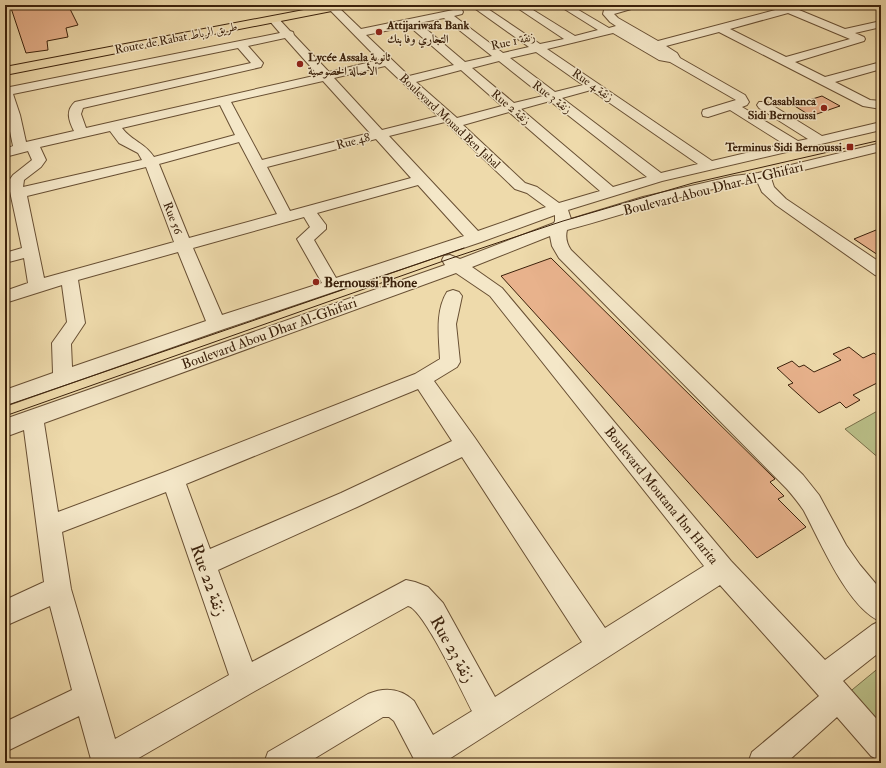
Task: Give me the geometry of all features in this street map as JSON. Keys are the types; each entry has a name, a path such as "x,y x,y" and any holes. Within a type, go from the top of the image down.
{"main road":[{"name":"Route de Rabat طريق الرباط","path":"5,66 314,5"},
{"name":"Route de Rabat طريق الرباط","path":"5,71 273,19 331,6 347,5"}],"street":[{"path":"359,33 446,15 477,6 492,5"},
{"path":"518,5 574,40"},
{"path":"563,5 616,30 656,45 673,55 675,57 673,59"},
{"path":"634,5 612,10 616,30 663,58 673,59 749,99 819,140"},
{"path":"778,5 845,32 860,40 786,61"},
{"name":"Boulevard Mouad Ben Jabal","path":"331,6 387,62 451,120 520,186 521,193 524,197 554,216"},
{"name":"Rue 4 زنقة","path":"477,6 710,166"},
{"path":"656,45 788,10"},
{"name":"Rue 3 زنقة","path":"446,15 658,178"},
{"path":"273,19 289,34 380,134 419,180 475,238"},
{"name":"Rue 2 زنقة","path":"411,22 610,192"},
{"path":"845,32 881,24"},
{"path":"720,28 867,103 881,105"},
{"name":"Rue 1 زنقة","path":"407,80 616,30"},
{"path":"37,286 19,193 15,188 16,182 21,175 39,160 26,146 6,92 289,34"},
{"path":"5,153 26,146 113,126 208,93 257,65 257,63 241,44"},
{"path":"112,50 142,91"},
{"path":"81,133 74,112 75,108 79,105 142,91 208,93 328,77 387,62"},
{"path":"825,81 881,65"},
{"name":"Rue 48","path":"258,165 380,134 512,107 593,86"},
{"path":"208,93 242,137 286,216"},
{"path":"708,113 749,99"},
{"path":"749,99 796,146"},
{"name":"Rue 56","path":"113,126 124,140 143,150 151,162 184,246 218,324"},
{"name":"Boulevard Abou Dhar Al-Ghifari","path":"5,428 454,256 610,192 658,178 881,126"},
{"path":"19,193 151,162 242,137"},
{"name":"Boulevard Abou Dhar Al-Ghifari","path":"5,398 332,286 454,256 475,238 554,216 598,217 643,202 734,180 763,176 881,147"},
{"path":"763,176 767,189 782,202 881,271"},
{"path":"5,297 37,286 419,180"},
{"path":"308,211 318,225 318,229 305,239 332,286"},
{"path":"554,216 557,241 565,254 795,482 810,502 837,553 851,574 881,609"},
{"path":"5,258 31,251"},
{"name":"Boulevard Moutana Ibn Harita","path":"454,256 496,292 722,569 831,688 881,746"},
{"path":"63,377 61,343 76,323 69,277"},
{"path":"49,526 173,479 422,379 450,362 447,324 453,296"},
{"path":"422,379 467,444 600,645"},
{"path":"33,418 58,589 106,762 245,681"},
{"path":"203,564 348,500 467,444"},
{"name":"Rue 22 زنقة","path":"173,479 245,681"},
{"path":"279,763 378,704 389,701 398,704 404,711 430,759 490,716 722,569"},
{"path":"5,613 58,589"},
{"name":"Rue 23 زنقة","path":"245,681 406,593 417,594 434,612 490,716"},
{"path":"771,761 831,688 881,634"},
{"path":"5,737 88,697"}],"green space":[{"path":"881,409 881,460 845,429"},
{"path":"881,666 881,733 847,694"}],"building":[{"path":"10,5 68,5 78,25 66,28 68,37 47,41 48,50 26,53"},
{"path":"822,96 840,106 811,116 793,105"},
{"path":"881,228 881,257 854,239"},
{"path":"551,258 775,479 770,482 784,496 778,499 806,527 757,558 501,276"},
{"path":"849,347 863,358 874,353 881,359 881,381 853,395 860,400 846,408 840,402 819,413 788,385 793,383 777,368 792,361 799,367 804,365 814,372 841,360 833,354"}],"tram line":[{"path":"5,416 449,259 563,221 693,183 881,140"},
{"path":"5,406 464,248"}],"place":[{"name":"Attijariwafa Bank التجاري وفا بنك","path":"379,32"},
{"name":"Lycée Assala ثانوية الأصالة الخصوصية","path":"300,64"},
{"name":"Casablanca Sidi Bernoussi","path":"824,108"},
{"name":"Terminus Sidi Bernoussi","path":"850,147"},
{"name":"Bernoussi Phone","path":"316,282"}]}
